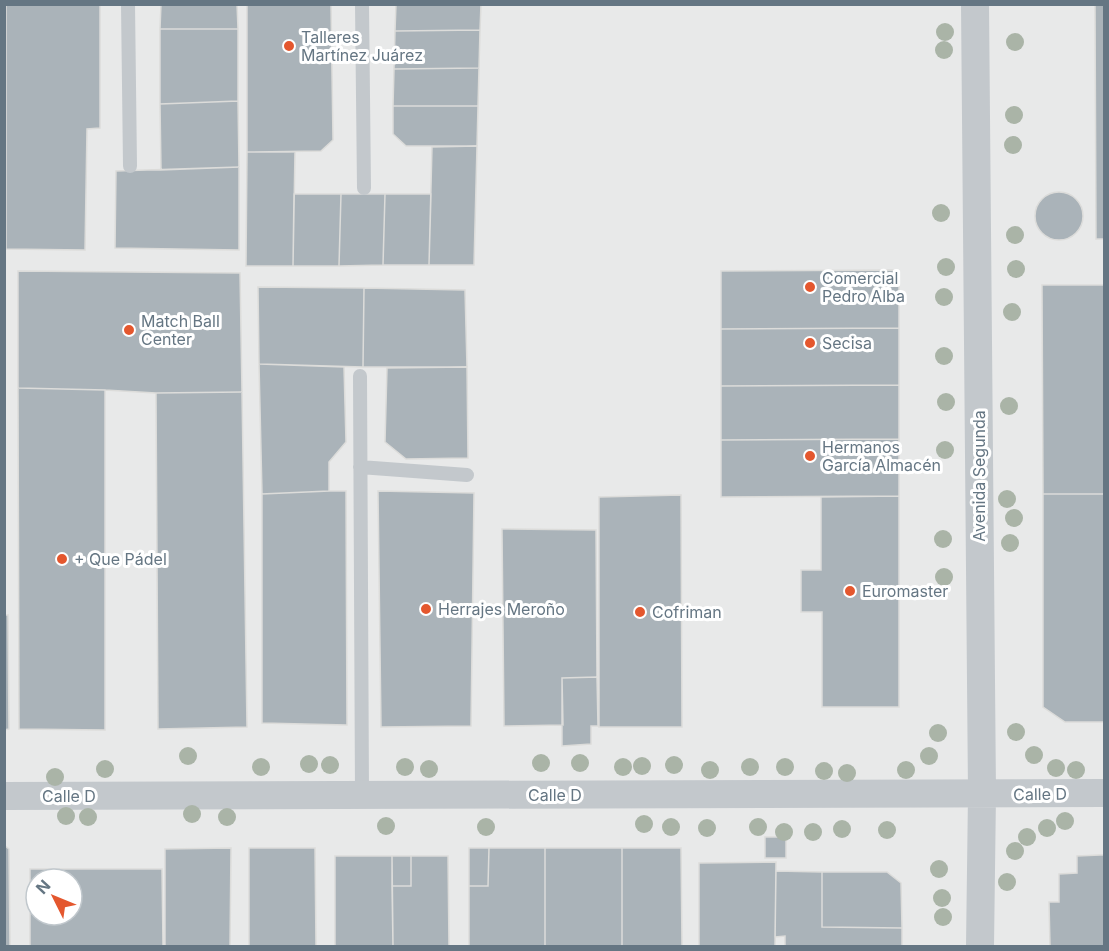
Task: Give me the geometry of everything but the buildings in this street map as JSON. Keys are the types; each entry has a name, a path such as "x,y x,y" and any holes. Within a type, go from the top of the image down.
{"street":[{"name":"Avenida Segunda","path":"975,4 982,794 980,946"},
{"name":"Calle D","path":"4,796 1104,793"}],"lane":[{"path":"128,4 130,166"},
{"path":"362,4 364,188"},
{"path":"360,376 362,795"},
{"path":"360,467 467,476"}],"shaded area":[{"path":"5,5 1104,5 1104,946 5,946"}],"place":[{"name":"Talleres Martínez Juárez","path":"289,46"},
{"name":"Comercial Pedro Alba","path":"810,287"},
{"name":"Match Ball Center","path":"129,330"},
{"name":"Secisa","path":"810,343"},
{"name":"Hermanos García Almacén","path":"810,456"},
{"name":"+ Que Pádel","path":"62,559"},
{"name":"Euromaster","path":"850,591"},
{"name":"Herrajes Meroño","path":"426,609"},
{"name":"Cofriman","path":"640,612"}]}
